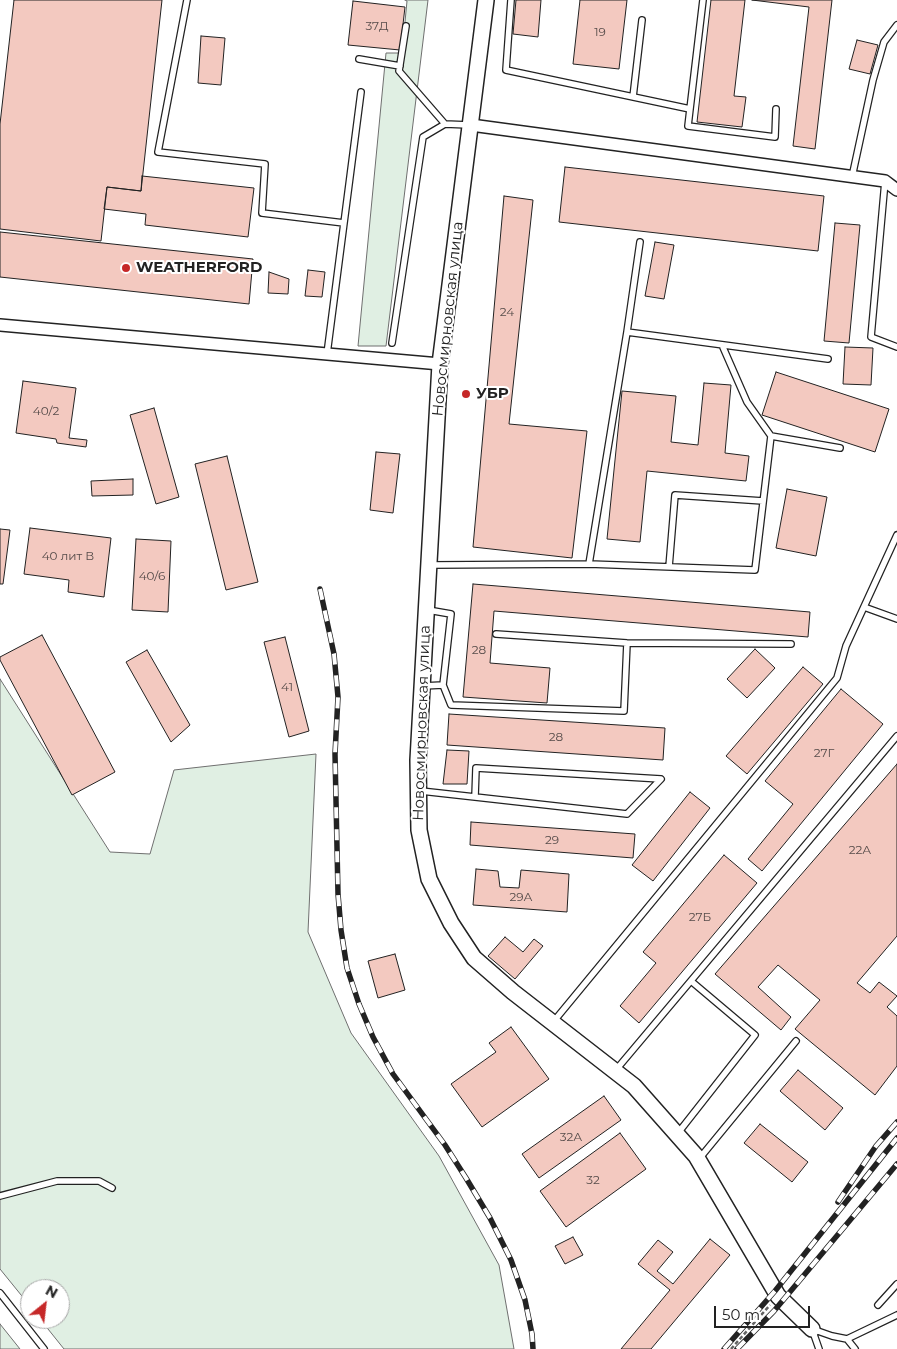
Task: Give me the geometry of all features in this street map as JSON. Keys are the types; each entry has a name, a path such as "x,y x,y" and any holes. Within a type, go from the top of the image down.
{"street":[{"name":"Новосмирновская улица","path":"486,0 440,364 418,760 419,830 429,879 452,923 474,958 513,992 634,1086 677,1134 698,1160 778,1296 812,1329"},
{"path":"471,125 885,181 897,190"},
{"path":"0,325 440,364"}],"lane":[{"path":"187,0 158,152 265,164 262,213 344,224"},
{"path":"511,0 506,70 690,109"},
{"path":"702,0 688,126 775,138 776,109"},
{"path":"633,97 642,20"},
{"path":"852,176 873,80 884,42 897,25"},
{"path":"406,26 399,71 445,124"},
{"path":"359,59 400,66"},
{"path":"327,354 361,92"},
{"path":"392,344 423,137 445,124 471,125"},
{"path":"885,181 871,337 897,347"},
{"path":"589,564 640,242"},
{"path":"627,332 828,359"},
{"path":"429,566 589,564 755,570 771,436 747,402 722,345"},
{"path":"771,436 840,448"},
{"path":"669,567 675,495 763,501"},
{"path":"552,1023 837,678 846,646 897,535"},
{"path":"864,607 897,619"},
{"path":"426,610 451,614 444,685 451,705 624,711 627,643"},
{"path":"496,634 627,643 791,644"},
{"path":"422,686 444,685"},
{"path":"615,1071 897,736"},
{"path":"418,790 475,797 627,814 661,779 476,768 475,797"},
{"path":"677,1134 755,1035 691,981"},
{"path":"698,1160 796,1041"},
{"path":"0,1196 57,1181 99,1181 112,1188"},
{"path":"878,1305 897,1284"},
{"path":"0,1293 44,1349"},
{"path":"812,1329 847,1339 897,1315"},
{"path":"812,1329 819,1349"},
{"path":"847,1339 855,1349"}],"path":[{"path":"731,1349 778,1296"}],"green space":[{"path":"405,0 428,0 386,346 358,346 386,53 402,53 407,1"},
{"path":"0,679 110,852 150,854 174,770 316,754 308,932 351,1033 439,1156 499,1265 514,1349 64,1349 48,1329 70,1329 70,1279 20,1279 20,1294 0,1269"},
{"path":"0,1324 20,1349 0,1349"}],"building":[{"path":"14,0 162,0 141,191 107,187 101,241 0,229 0,124"},
{"path":"516,0 541,0 538,37 513,34"},
{"path":"580,0 627,0 619,69 573,64"},
{"path":"711,0 745,0 734,96 746,97 742,127 697,122"},
{"path":"752,0 832,0 815,149 793,146 809,7"},
{"path":"353,1 405,7 400,50 348,45"},
{"path":"201,36 225,38 221,85 198,83"},
{"path":"857,40 878,45 870,74 849,69"},
{"path":"565,167 824,196 818,251 559,222"},
{"path":"142,176 254,188 248,237 145,225 146,214 104,209 107,187 141,191"},
{"path":"504,196 533,200 509,424 587,431 572,558 473,547"},
{"path":"835,223 860,225 849,343 824,341"},
{"name":"WEATHERFORD","path":"0,232 253,259 249,304 0,277"},
{"path":"655,242 674,245 664,299 645,296"},
{"path":"308,270 325,272 322,297 305,296"},
{"path":"269,272 289,279 288,294 268,293"},
{"path":"845,347 873,348 871,385 843,384"},
{"path":"776,372 889,409 875,452 762,415"},
{"path":"23,381 76,388 69,438 87,440 86,447 57,443 56,439 16,433"},
{"path":"704,383 731,385 725,453 749,456 746,481 647,471 640,542 607,539 622,391 676,396 671,442 698,445"},
{"path":"154,408 179,497 156,504 130,415"},
{"path":"376,452 400,454 393,513 370,510"},
{"path":"227,456 258,582 226,590 195,464"},
{"path":"133,479 133,495 92,496 91,481"},
{"path":"787,489 827,497 816,556 776,548"},
{"path":"30,528 111,538 104,597 68,592 69,580 24,574"},
{"path":"0,529 10,530 3,584 0,584"},
{"path":"136,539 171,541 168,612 132,610"},
{"path":"473,584 810,612 808,637 494,611 490,663 550,668 547,703 463,697"},
{"path":"42,635 115,772 72,795 0,660 0,657"},
{"path":"285,637 309,731 289,737 264,642"},
{"path":"755,649 775,668 747,698 727,679"},
{"path":"147,650 190,725 171,742 126,662"},
{"path":"803,667 823,684 747,774 726,756"},
{"path":"841,689 883,724 762,871 748,859 793,804 765,781"},
{"path":"449,714 665,728 663,760 447,745"},
{"path":"447,750 469,751 467,784 443,784"},
{"path":"897,764 897,936 857,983 870,993 879,982 897,996 887,1007 897,1016 897,1066 875,1095 795,1029 820,1000 778,965 758,987 791,1017 781,1030 715,974"},
{"path":"690,792 710,808 653,881 632,865"},
{"path":"471,822 635,834 633,858 470,845"},
{"path":"724,855 757,883 639,1023 620,1006 656,963 643,952"},
{"path":"476,869 498,871 500,887 519,888 521,870 569,874 567,912 473,905"},
{"path":"505,937 523,952 534,939 543,946 515,979 488,956"},
{"path":"395,954 405,990 378,998 368,961"},
{"path":"511,1027 549,1079 482,1127 451,1084 496,1052 489,1043"},
{"path":"798,1070 843,1108 825,1130 780,1091"},
{"path":"604,1096 621,1120 539,1178 522,1154"},
{"path":"760,1124 808,1162 792,1182 744,1143"},
{"path":"620,1133 646,1169 566,1227 540,1191"},
{"path":"573,1237 583,1255 565,1264 555,1246"},
{"path":"710,1239 730,1255 651,1349 621,1349 670,1290 638,1264 658,1240 673,1252 657,1271 673,1284"}],"railway":[{"path":"320,589 334,654 338,697 335,754 338,894 347,968 373,1037 393,1074 445,1145 466,1178 490,1218 511,1260 525,1300 533,1349"},
{"path":"838,1202 876,1146 897,1122"},
{"path":"724,1349 775,1291 897,1138"},
{"path":"737,1349 774,1311 897,1164"}],"place":[{"name":"WEATHERFORD","path":"126,268"},
{"name":"УБР","path":"466,394"}]}
